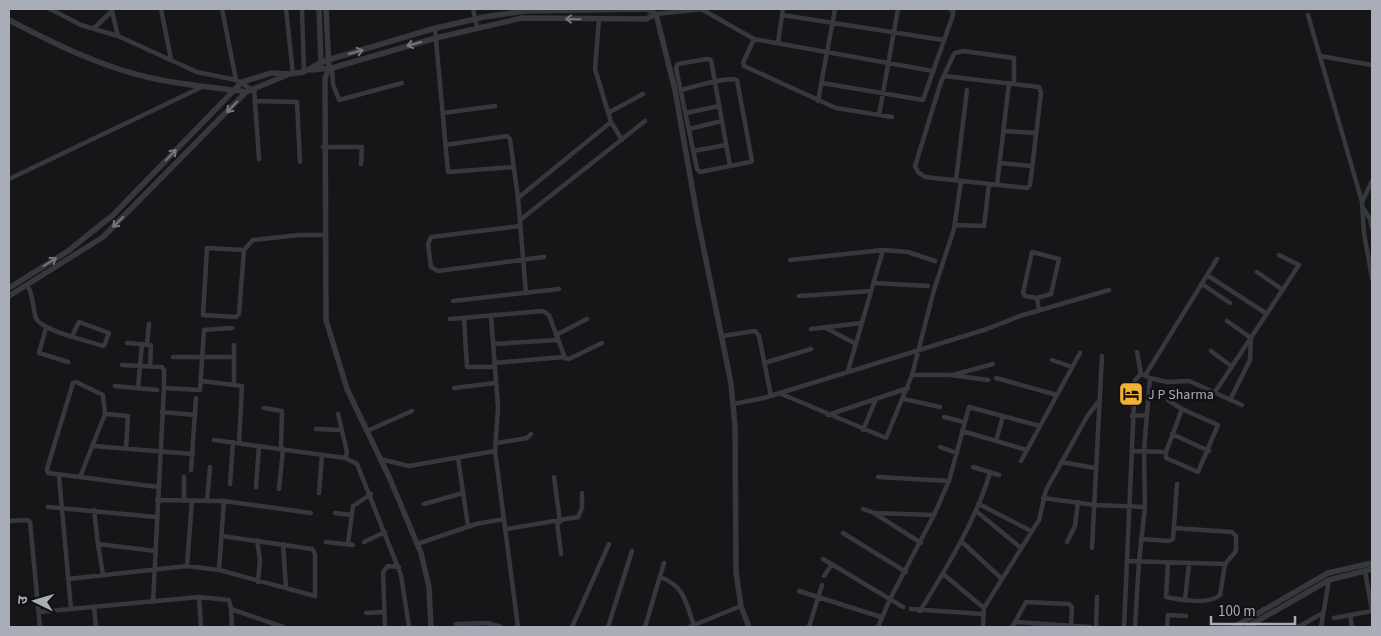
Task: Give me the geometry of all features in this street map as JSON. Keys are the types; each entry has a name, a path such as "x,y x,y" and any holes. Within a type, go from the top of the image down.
{"street":[{"path":"50,9 81,25 118,36 198,72 239,81 251,90 255,101 259,160"},
{"path":"161,9 171,59"},
{"path":"222,9 239,81"},
{"path":"286,9 291,74"},
{"path":"302,9 308,71"},
{"path":"319,9 321,70 325,78 322,235 326,320 347,389 417,544 429,587 431,627"},
{"path":"326,9 328,60 333,84 339,100 402,83"},
{"path":"473,9 477,27"},
{"path":"609,18 610,9"},
{"path":"308,71 321,62 435,28 521,11 647,9 656,14 684,120 698,221 722,336 733,404 736,572 741,606 749,627"},
{"path":"9,288 68,251 113,215 239,81 271,73 291,74 330,69 477,27 522,18 646,18 656,14 704,9 754,38 933,71"},
{"path":"778,43 783,9"},
{"path":"818,100 835,9"},
{"path":"879,115 898,9"},
{"path":"822,83 923,100 954,12 950,9"},
{"path":"94,28 111,10"},
{"path":"111,10 118,36"},
{"path":"782,15 943,40"},
{"path":"1308,15 1364,210 1370,218 1372,228"},
{"path":"599,19 595,69 611,122 622,140"},
{"path":"9,20 45,39 116,69 150,78 232,90 251,90 273,83 291,74"},
{"path":"435,28 448,170 450,173 513,167"},
{"path":"754,38 744,66 818,100 843,109 892,117"},
{"path":"944,76 1011,83 1040,87 1041,93 1029,187 997,185 924,176 918,172 915,166 944,76 955,53 963,51 1014,58 1015,60 1011,83 1004,131 997,185"},
{"path":"1320,56 1372,65"},
{"path":"681,90 715,82 737,80 753,157 751,161 730,166 699,172 689,128 684,120 686,113 676,68 678,64 710,59 715,82 730,166"},
{"path":"325,78 330,69"},
{"path":"9,179 205,86"},
{"path":"9,296 103,237 251,90"},
{"path":"779,393 863,430 886,438 908,388 934,290 955,225 966,90"},
{"path":"608,113 643,94"},
{"path":"255,101 297,102 300,162"},
{"path":"443,113 495,106"},
{"path":"686,113 719,106"},
{"path":"544,257 436,271 431,267 428,244 431,237 520,223 645,121"},
{"path":"689,128 722,121"},
{"path":"518,198 611,122"},
{"path":"1004,131 1036,133"},
{"path":"446,145 507,136 510,139 518,198 526,293"},
{"path":"694,151 726,145"},
{"path":"324,147 362,147 361,164"},
{"path":"1000,163 1032,166"},
{"path":"1362,202 1372,181"},
{"path":"955,225 984,226 989,184"},
{"path":"1364,210 1362,221 1372,278"},
{"path":"244,250 207,248 203,315 236,317 240,314 244,250 253,240 299,235 322,235"},
{"path":"848,371 883,250"},
{"path":"790,260 883,250 908,252 935,261"},
{"path":"1033,252 1059,259 1051,294 1037,298 1023,294 1033,252"},
{"path":"1215,392 1299,266 1279,255"},
{"path":"1124,627 1135,380 1146,375 1217,259"},
{"path":"1257,272 1283,290"},
{"path":"1207,275 1267,314"},
{"path":"874,283 928,286"},
{"path":"1202,284 1230,303"},
{"path":"27,285 31,291 36,319 46,328 72,336 105,346 109,333 80,322 72,336"},
{"path":"453,300 559,289"},
{"path":"733,404 771,396 1039,310 1109,290"},
{"path":"799,296 871,291"},
{"path":"1037,298 1039,310"},
{"path":"450,319 546,312 564,357"},
{"path":"491,316 498,408 495,452 518,627"},
{"path":"464,318 467,367 564,357 569,359 602,343"},
{"path":"493,344 557,337 587,319"},
{"path":"1227,321 1251,338"},
{"path":"811,329 862,323"},
{"path":"138,388 140,366 149,324"},
{"path":"46,328 39,351 40,354 68,362"},
{"path":"164,388 199,391 202,381 205,329 232,328"},
{"path":"825,328 856,344"},
{"path":"722,336 755,331 759,336 771,396"},
{"path":"1230,400 1250,360 1251,338"},
{"path":"127,343 152,346 150,367"},
{"path":"234,345 234,384"},
{"path":"764,363 811,348"},
{"path":"1212,351 1231,366"},
{"path":"1136,627 1139,561 1145,507 1144,450 1146,415 1146,375 1137,352"},
{"path":"1021,461 1080,353"},
{"path":"1092,548 1102,356"},
{"path":"173,357 234,357"},
{"path":"1052,360 1072,367"},
{"path":"950,375 993,364"},
{"path":"122,365 164,368 156,517 154,602"},
{"path":"912,375 950,375 988,380"},
{"path":"1146,375 1167,382 1189,381 1242,404"},
{"path":"996,378 1057,395"},
{"path":"202,381 241,384 243,387 239,443"},
{"path":"80,478 105,414 103,395 76,382 73,384 47,469 48,473 58,476 158,487"},
{"path":"454,388 495,383"},
{"path":"115,386 157,390"},
{"path":"828,415 908,388"},
{"path":"191,470 196,398"},
{"path":"863,430 876,398"},
{"path":"904,398 940,407"},
{"path":"983,627 984,608 1039,520 1043,498 1061,462 1088,415 1100,400"},
{"path":"1168,400 1182,409 1218,425 1200,471 1196,473 1166,458 1166,452 1182,409"},
{"path":"878,627 890,599 921,543 949,481 970,406 1040,426"},
{"path":"264,408 282,411 279,489"},
{"path":"367,431 412,411"},
{"path":"162,412 195,415"},
{"path":"105,414 128,416 126,448"},
{"path":"338,414 347,452 346,458"},
{"path":"1132,416 1146,415"},
{"path":"996,441 1003,416"},
{"path":"944,417 964,422"},
{"path":"316,429 341,430"},
{"path":"962,431 1027,450"},
{"path":"497,443 527,438 531,434"},
{"path":"1172,434 1209,451"},
{"path":"214,440 346,458 358,464 402,578 409,627"},
{"path":"230,484 233,442"},
{"path":"93,446 192,454"},
{"path":"256,487 259,446"},
{"path":"940,447 957,453"},
{"path":"1133,451 1166,452"},
{"path":"380,459 409,466 495,452"},
{"path":"319,493 322,455"},
{"path":"458,458 468,526"},
{"path":"1061,462 1095,468"},
{"path":"207,501 210,467"},
{"path":"973,467 999,476"},
{"path":"920,610 961,541 979,504 990,473"},
{"path":"58,476 71,609"},
{"path":"184,477 184,502"},
{"path":"554,477 561,554"},
{"path":"878,477 949,481"},
{"path":"1141,539 1169,541 1173,539 1177,484"},
{"path":"424,504 463,493"},
{"path":"506,529 558,522 580,515 582,493"},
{"path":"326,542 350,545 354,505 370,494"},
{"path":"1043,498 1094,505 1145,507"},
{"path":"157,500 184,502 224,501 312,513"},
{"path":"187,566 192,501"},
{"path":"219,570 224,501"},
{"path":"1067,542 1075,526 1078,502"},
{"path":"979,504 1031,531"},
{"path":"48,507 156,517"},
{"path":"863,509 874,513 921,543"},
{"path":"94,510 103,574"},
{"path":"976,511 1021,548"},
{"path":"335,513 352,515"},
{"path":"874,513 934,515"},
{"path":"417,544 468,526 504,518"},
{"path":"9,521 28,520 30,522 40,627"},
{"path":"1168,563 1166,597 1210,600 1217,598 1221,592 1225,564 1236,551 1236,536 1232,532 1174,528"},
{"path":"364,542 385,532"},
{"path":"843,533 906,572"},
{"path":"68,579 154,568 187,566 219,570 313,597 316,594 314,551 283,544 222,536"},
{"path":"257,540 260,560 258,582"},
{"path":"961,541 1002,579"},
{"path":"98,544 155,551"},
{"path":"283,544 286,588"},
{"path":"572,627 610,544"},
{"path":"608,627 632,551"},
{"path":"823,559 903,607"},
{"path":"1127,561 1225,564"},
{"path":"645,627 664,563"},
{"path":"1237,627 1328,573 1372,563"},
{"path":"824,576 832,564"},
{"path":"1185,599 1189,564"},
{"path":"385,627 383,572 388,566 398,567"},
{"path":"1247,627 1329,580 1372,569"},
{"path":"1334,618 1372,610 1365,571"},
{"path":"943,574 984,608"},
{"path":"660,577 674,582 680,589 692,626 741,606"},
{"path":"1321,627 1329,580"},
{"path":"809,627 822,585"},
{"path":"799,591 882,617"},
{"path":"39,612 199,597 230,600 232,627"},
{"path":"199,597 201,627"},
{"path":"1096,627 1097,597"},
{"path":"1071,625 1070,604 1026,602 1013,625 1071,625 1090,627"},
{"path":"94,607 96,627"},
{"path":"231,609 283,627"},
{"path":"911,609 983,614"},
{"path":"366,613 384,612"},
{"path":"1298,627 1323,613"},
{"path":"1350,615 1352,627"},
{"path":"1167,627 1168,616 1186,616"},
{"path":"456,624 501,627"}],"place":[{"name":"J P Sharma","path":"1131,394"}]}
